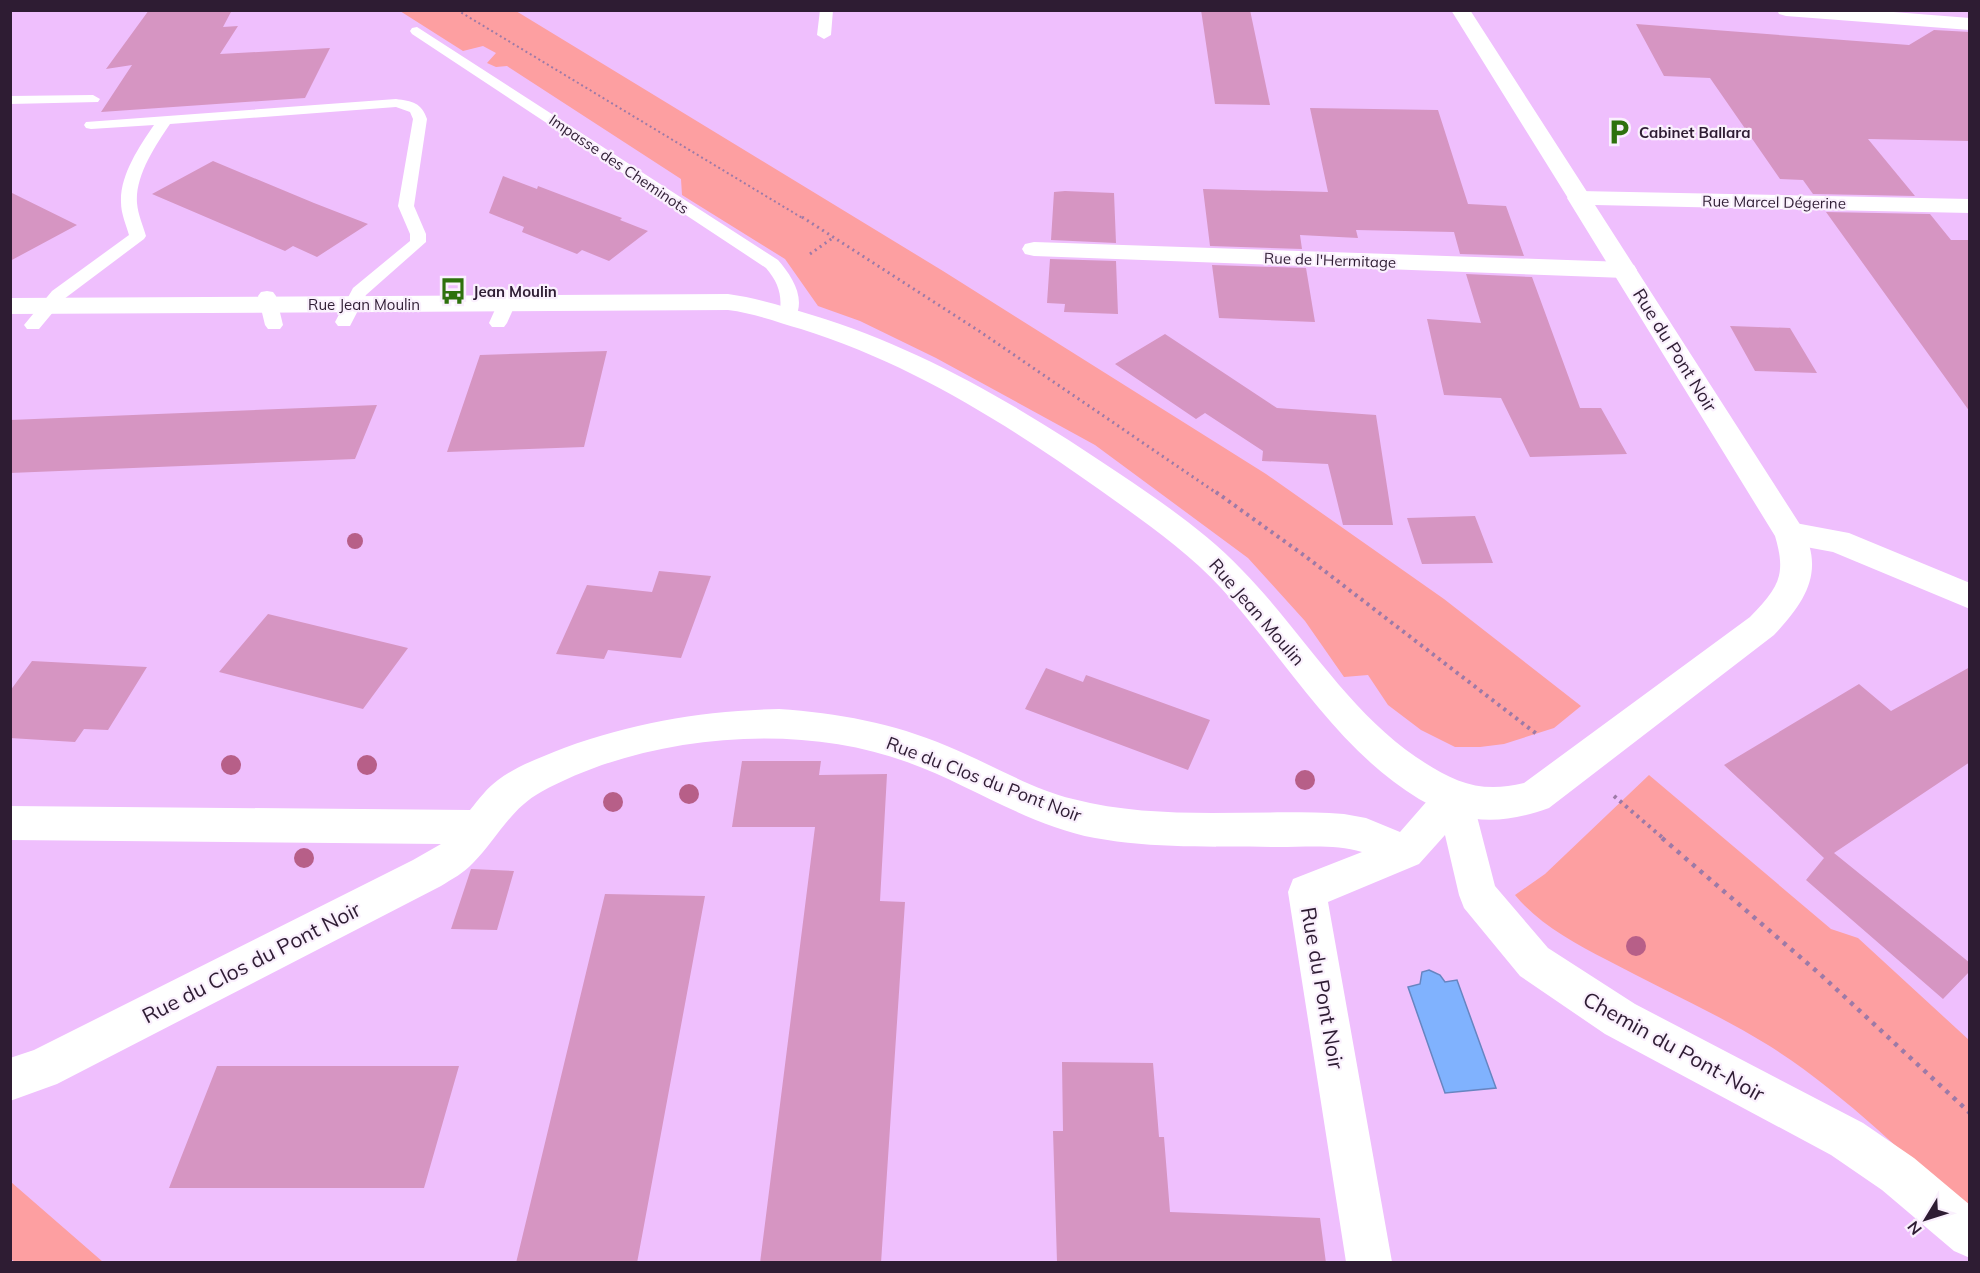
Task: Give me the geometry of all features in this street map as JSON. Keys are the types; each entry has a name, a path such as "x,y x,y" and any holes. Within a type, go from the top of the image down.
{"street":[{"name":"Rue du Pont Noir","path":"1460,10 1790,534 1797,553 1798,567 1791,593 1762,626 1699,673"},
{"path":"1786,10 1970,24"},
{"name":"Rue Marcel Dégerine","path":"1579,198 1970,206"},
{"name":"Rue de l'Hermitage","path":"1034,249 1625,270"},
{"name":"Rue Jean Moulin","path":"10,306 30,318 269,308 349,313 505,307 732,322 788,316 832,329 877,346 986,402 1071,454 1171,525 1209,557 1247,595 1360,731 1405,769 1432,787 1454,797 1481,805 1520,803 1536,796 1699,673"},
{"path":"1790,534 1838,541 1970,597"},
{"name":"Rue du Clos du Pont Noir","path":"10,1080 42,1069 427,873 457,855 509,794 542,774 611,746 645,738 710,728 761,724 843,730 906,746 940,758 1032,801 1093,821 1137,826 1353,832 1406,852"},
{"name":"Rue du Pont Noir","path":"1368,1263 1307,892 1406,852 1454,797"},
{"name":"Chemin du Pont-Noir","path":"1454,797 1478,895 1534,962 1620,1019 1847,1139 1899,1174 1970,1235"},
{"path":"10,823 479,827"}],"lane":[{"path":"824,35 827,10"},
{"name":"Impasse des Cheminots","path":"417,31 772,264 788,286 791,305 788,316"},
{"path":"10,100 93,99"},
{"path":"91,125 396,103 408,105 417,110 420,119 406,206 418,234 418,242 359,292 349,313"},
{"path":"30,318 138,236 128,197 147,144 165,120"}],"shaded area":[{"path":"400,11 516,11 943,271 1266,474 1444,599 1581,706 1554,728 1504,744 1455,747 1421,730 1388,705 1368,675 1344,677 1305,621 1248,558 1095,445 936,358 860,321 818,306 785,259 682,195 681,179 507,66 496,67 487,63 496,53 483,46 463,51"},
{"path":"1649,775 1831,929 1858,938 1969,1040 1969,1215 1873,1125 1795,1063 1728,1022 1627,971 1570,939 1546,924 1515,895 1545,874"},
{"path":"11,1182 103,1262 15,1262 11,1259"}],"water":[{"path":"1429,970 1440,975 1445,982 1457,980 1496,1088 1445,1093 1408,987 1420,984 1422,972"}],"building":[{"path":"149,10 232,10 223,27 238,26 220,54 330,48 305,98 101,112 132,65 106,69"},
{"path":"1201,10 1250,10 1270,105 1215,104"},
{"path":"1636,24 1909,45 1934,30 1970,32 1970,141 1868,139 1915,196 1813,194 1803,180 1780,179 1710,78 1664,76"},
{"path":"1310,108 1438,110 1468,204 1506,206 1524,256 1460,254 1454,232 1356,230 1358,238 1300,235 1302,249 1210,246 1203,189 1328,192"},
{"path":"213,161 368,224 317,257 293,246 285,251 152,194"},
{"path":"503,176 537,189 538,186 622,218 620,220 648,231 609,261 582,250 577,254 522,232 524,227 489,213"},
{"path":"10,192 77,225 10,261"},
{"path":"1054,192 1114,193 1116,243 1051,240"},
{"path":"1826,212 1930,214 1951,240 1970,240 1970,412"},
{"path":"1050,259 1116,261 1118,314 1064,312 1065,304 1047,303"},
{"path":"1212,265 1306,268 1315,322 1219,318"},
{"path":"1466,274 1532,277 1580,408 1601,408 1627,454 1530,457 1501,398 1444,395 1427,319 1481,323"},
{"path":"1730,326 1790,328 1817,373 1755,371"},
{"path":"1165,334 1277,408 1376,415 1393,525 1343,525 1328,464 1262,461 1263,451 1205,413 1196,419 1115,364"},
{"path":"607,351 584,447 447,452 480,355"},
{"path":"377,405 355,459 10,473 10,420"},
{"path":"1475,516 1493,563 1422,564 1407,518"},
{"path":"659,571 711,576 681,658 608,650 604,659 556,654 587,585 652,592"},
{"path":"268,614 408,648 363,709 219,672"},
{"path":"32,661 147,667 108,730 84,729 75,742 10,738 10,691"},
{"path":"1970,667 1970,762 1834,853 1970,963 1970,971 1943,999 1806,880 1824,858 1724,765 1859,684 1891,711"},
{"path":"1046,668 1083,682 1086,675 1210,720 1188,770 1025,709"},
{"path":"742,761 821,761 819,775 887,774 880,901 905,902 881,1263 760,1263 815,827 732,827"},
{"path":"471,869 514,871 497,930 451,929"},
{"path":"605,894 705,896 637,1263 516,1263"},
{"path":"1062,1062 1153,1063 1159,1137 1164,1137 1170,1212 1320,1218 1326,1263 1057,1262 1053,1131 1063,1131"},
{"path":"217,1066 459,1066 424,1188 169,1188"}],"place":[{"name":"Cabinet Ballara","path":"1619,132"},
{"name":"Jean Moulin","path":"453,291"}]}
